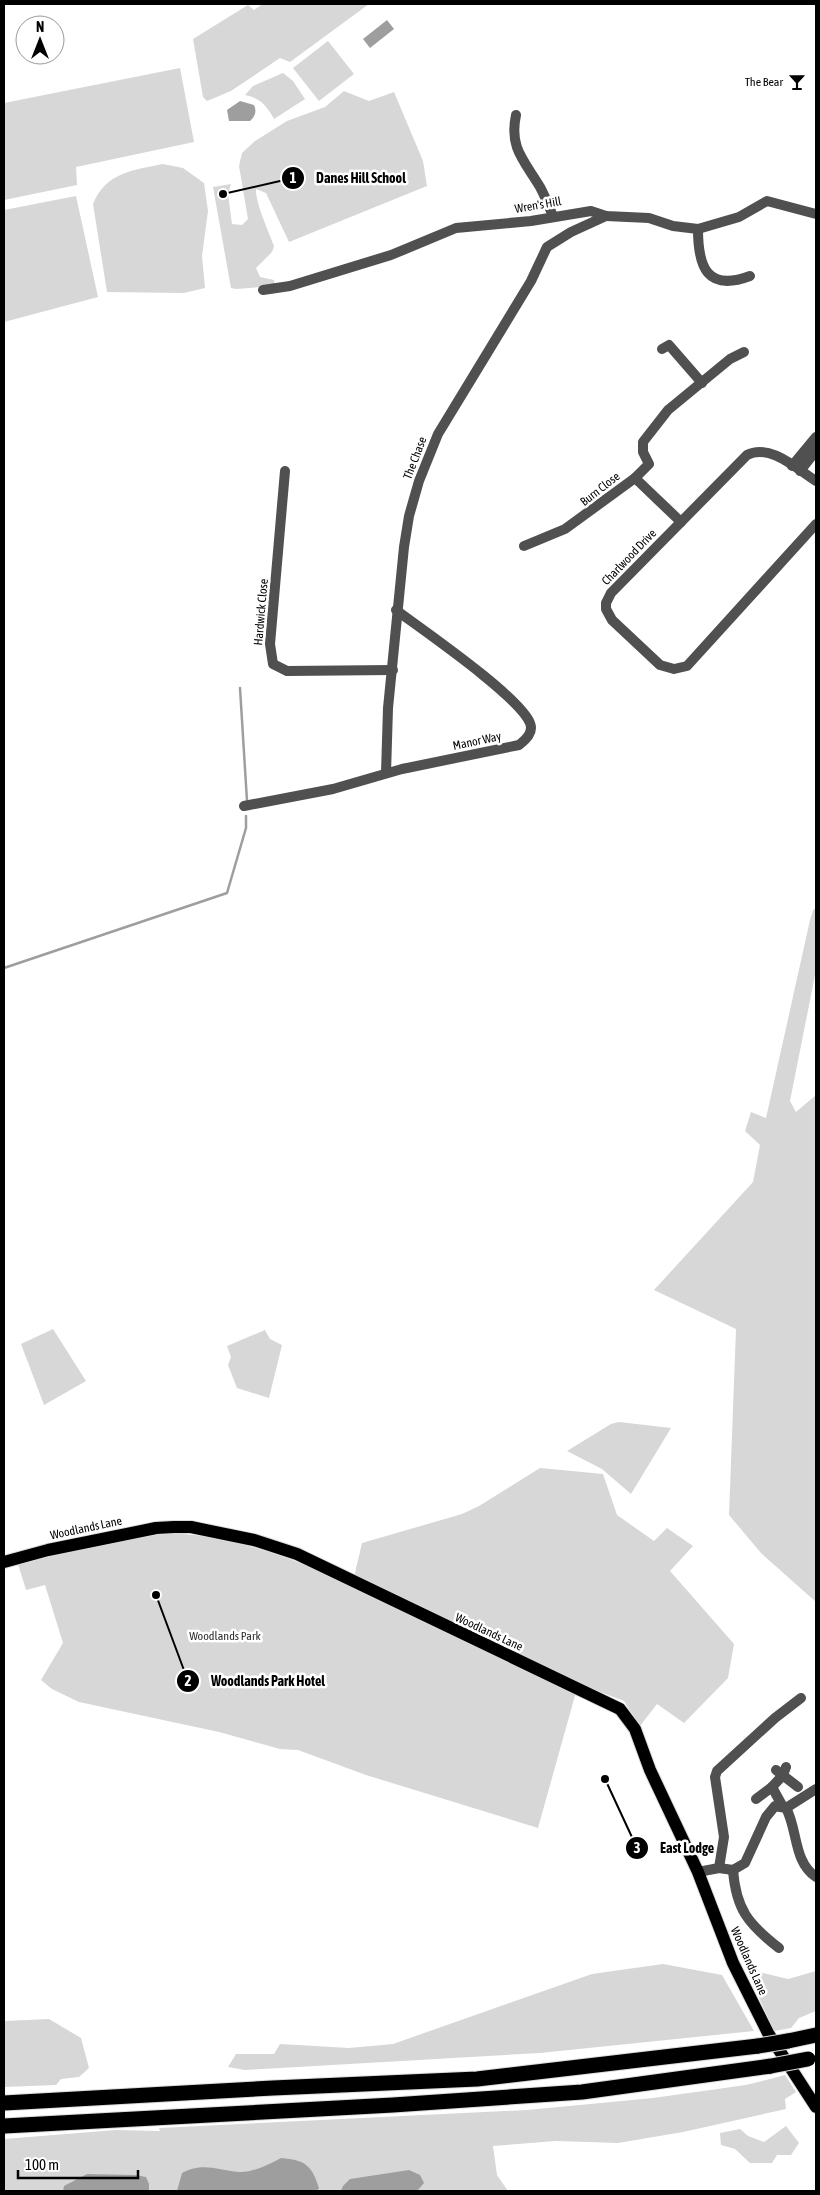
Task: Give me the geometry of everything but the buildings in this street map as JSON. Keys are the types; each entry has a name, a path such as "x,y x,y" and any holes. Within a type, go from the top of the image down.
{"highway":[{"path":"4,2103 476,2079 758,2046 816,2035"},
{"path":"4,2126 393,2105 573,2092 771,2066 812,2058"}],"main road":[{"name":"Woodlands Lane","path":"4,1562 48,1550 147,1530 174,1527 191,1527 254,1540 297,1554 620,1709 635,1729 650,1770 698,1872 733,1963 768,2033 816,2107"}],"street":[{"path":"516,115 514,139 519,156 541,189 553,216"},
{"name":"Wren's Hill","path":"263,290 290,286 391,255 456,228 591,210 606,216 641,216 673,226 698,229 739,217 767,201 816,214"},
{"name":"The Chase","path":"386,773 388,708 393,670 396,610 409,516 419,480 438,434 531,281 547,247 570,232 606,216"},
{"path":"698,229 700,257 709,275 716,280 730,282 750,276"},
{"path":"662,349 669,345 702,383"},
{"path":"635,478 649,464 643,452 643,442 668,410 730,359 744,352"},
{"path":"796,468 816,437"},
{"name":"Charlwood Drive","path":"816,481 769,452 764,450 752,453 611,593 606,603 606,609 612,620 660,665 674,669 687,666 692,663 816,524"},
{"path":"796,468 816,451"},
{"name":"Hardwick Close","path":"285,471 270,644 273,664 287,671 393,670"},
{"name":"Burn Close","path":"524,546 565,530 635,478 681,522"},
{"name":"Manor Way","path":"244,806 333,789 369,780 386,773 519,745 527,738 531,731 531,724 507,697 396,610"},
{"path":"719,1868 724,1837 720,1797 715,1776 717,1771 774,1718 801,1698"},
{"path":"756,1799 772,1788 782,1771 798,1786"},
{"path":"772,1788 784,1807 799,1852 808,1870 816,1877"},
{"path":"698,1872 719,1868 732,1870 745,1863 766,1817 775,1806 784,1807 816,1789"},
{"path":"732,1870 737,1900 743,1913 779,1948"}],"green space":[{"path":"263,4 369,4 290,62 280,58 231,91 207,101 203,97 193,39 248,5 254,10"},
{"path":"328,41 354,74 319,101 293,68"},
{"path":"180,68 194,142 76,167 77,185 4,200 4,103"},
{"path":"283,73 293,81 305,99 274,119 262,103 255,98 245,95 253,86"},
{"path":"344,91 369,101 394,92 423,161 427,186 289,242 266,193 256,189 260,209 274,246 272,252 256,268 260,277 274,280 275,286 231,288 213,187 231,184 228,194 232,224 242,225 248,219 239,166 242,153 255,141 287,121 325,107"},
{"path":"163,164 183,168 204,183 208,211 202,256 205,288 184,293 107,292 93,204 105,185 113,179 132,171"},
{"path":"76,196 98,297 4,322 4,210"},
{"path":"816,908 816,970 790,1101 796,1112 816,1095 816,1602 761,1553 729,1515 736,1329 654,1290 753,1182 760,1145 745,1131 751,1112 766,1118 810,920 813,910"},
{"path":"53,1329 86,1381 44,1405 21,1344"},
{"path":"265,1330 270,1339 282,1345 269,1398 237,1388 228,1365 231,1357 227,1346"},
{"path":"619,1422 671,1428 631,1494 602,1469 567,1451 611,1424"},
{"path":"540,1468 603,1474 617,1515 654,1541 667,1528 693,1546 670,1571 734,1644 728,1678 684,1723 657,1704 640,1726 624,1701 582,1685 354,1577 362,1543 462,1514 479,1506"},
{"name":"Woodlands Park","path":"161,1533 194,1535 225,1540 255,1548 314,1569 576,1692 538,1828 366,1775 298,1750 280,1749 219,1732 79,1702 52,1689 41,1680 63,1643 45,1585 26,1590 18,1564 99,1544"},
{"path":"663,1964 722,1975 754,2031 540,2053 245,2070 228,2067 236,2054 274,2054 280,2044 349,2048 393,2044 592,1974"},
{"path":"746,1969 788,1979 816,1971 816,2011 799,2018 791,2028 774,2031"},
{"path":"49,2019 81,2038 89,2068 79,2077 61,2079 56,2085 4,2087 4,2021"},
{"path":"785,2075 796,2092 785,2099 786,2109 683,2132 618,2143 556,2141 493,2146 497,2175 508,2191 4,2191 4,2139 116,2130 160,2131 159,2128 527,2110 653,2098 746,2085"},
{"path":"786,2126 799,2143 791,2155 777,2155 772,2163 750,2163 735,2149 721,2145 720,2133 740,2129 748,2136 764,2142"}],"shaded area":[{"path":"387,20 394,29 370,48 363,39"},
{"path":"240,101 254,105 254,116 250,121 229,121 227,110"},
{"path":"281,2158 296,2160 306,2165 316,2180 319,2188 317,2191 177,2191 182,2173 190,2170 203,2167 244,2172 261,2168"},
{"path":"409,2170 420,2175 424,2183 417,2191 341,2191 350,2179"},
{"path":"87,2174 146,2177 149,2191 63,2191 64,2186"}],"waterway":[{"path":"240,688 247,801"},
{"path":"4,968 227,893 246,828 246,816"}],"place":[{"name":"The Bear","path":"797,82"},
{"name":"Danes Hill School","path":"223,194"},
{"name":"Woodlands Park Hotel","path":"156,1595"},
{"name":"East Lodge","path":"605,1779"}]}
